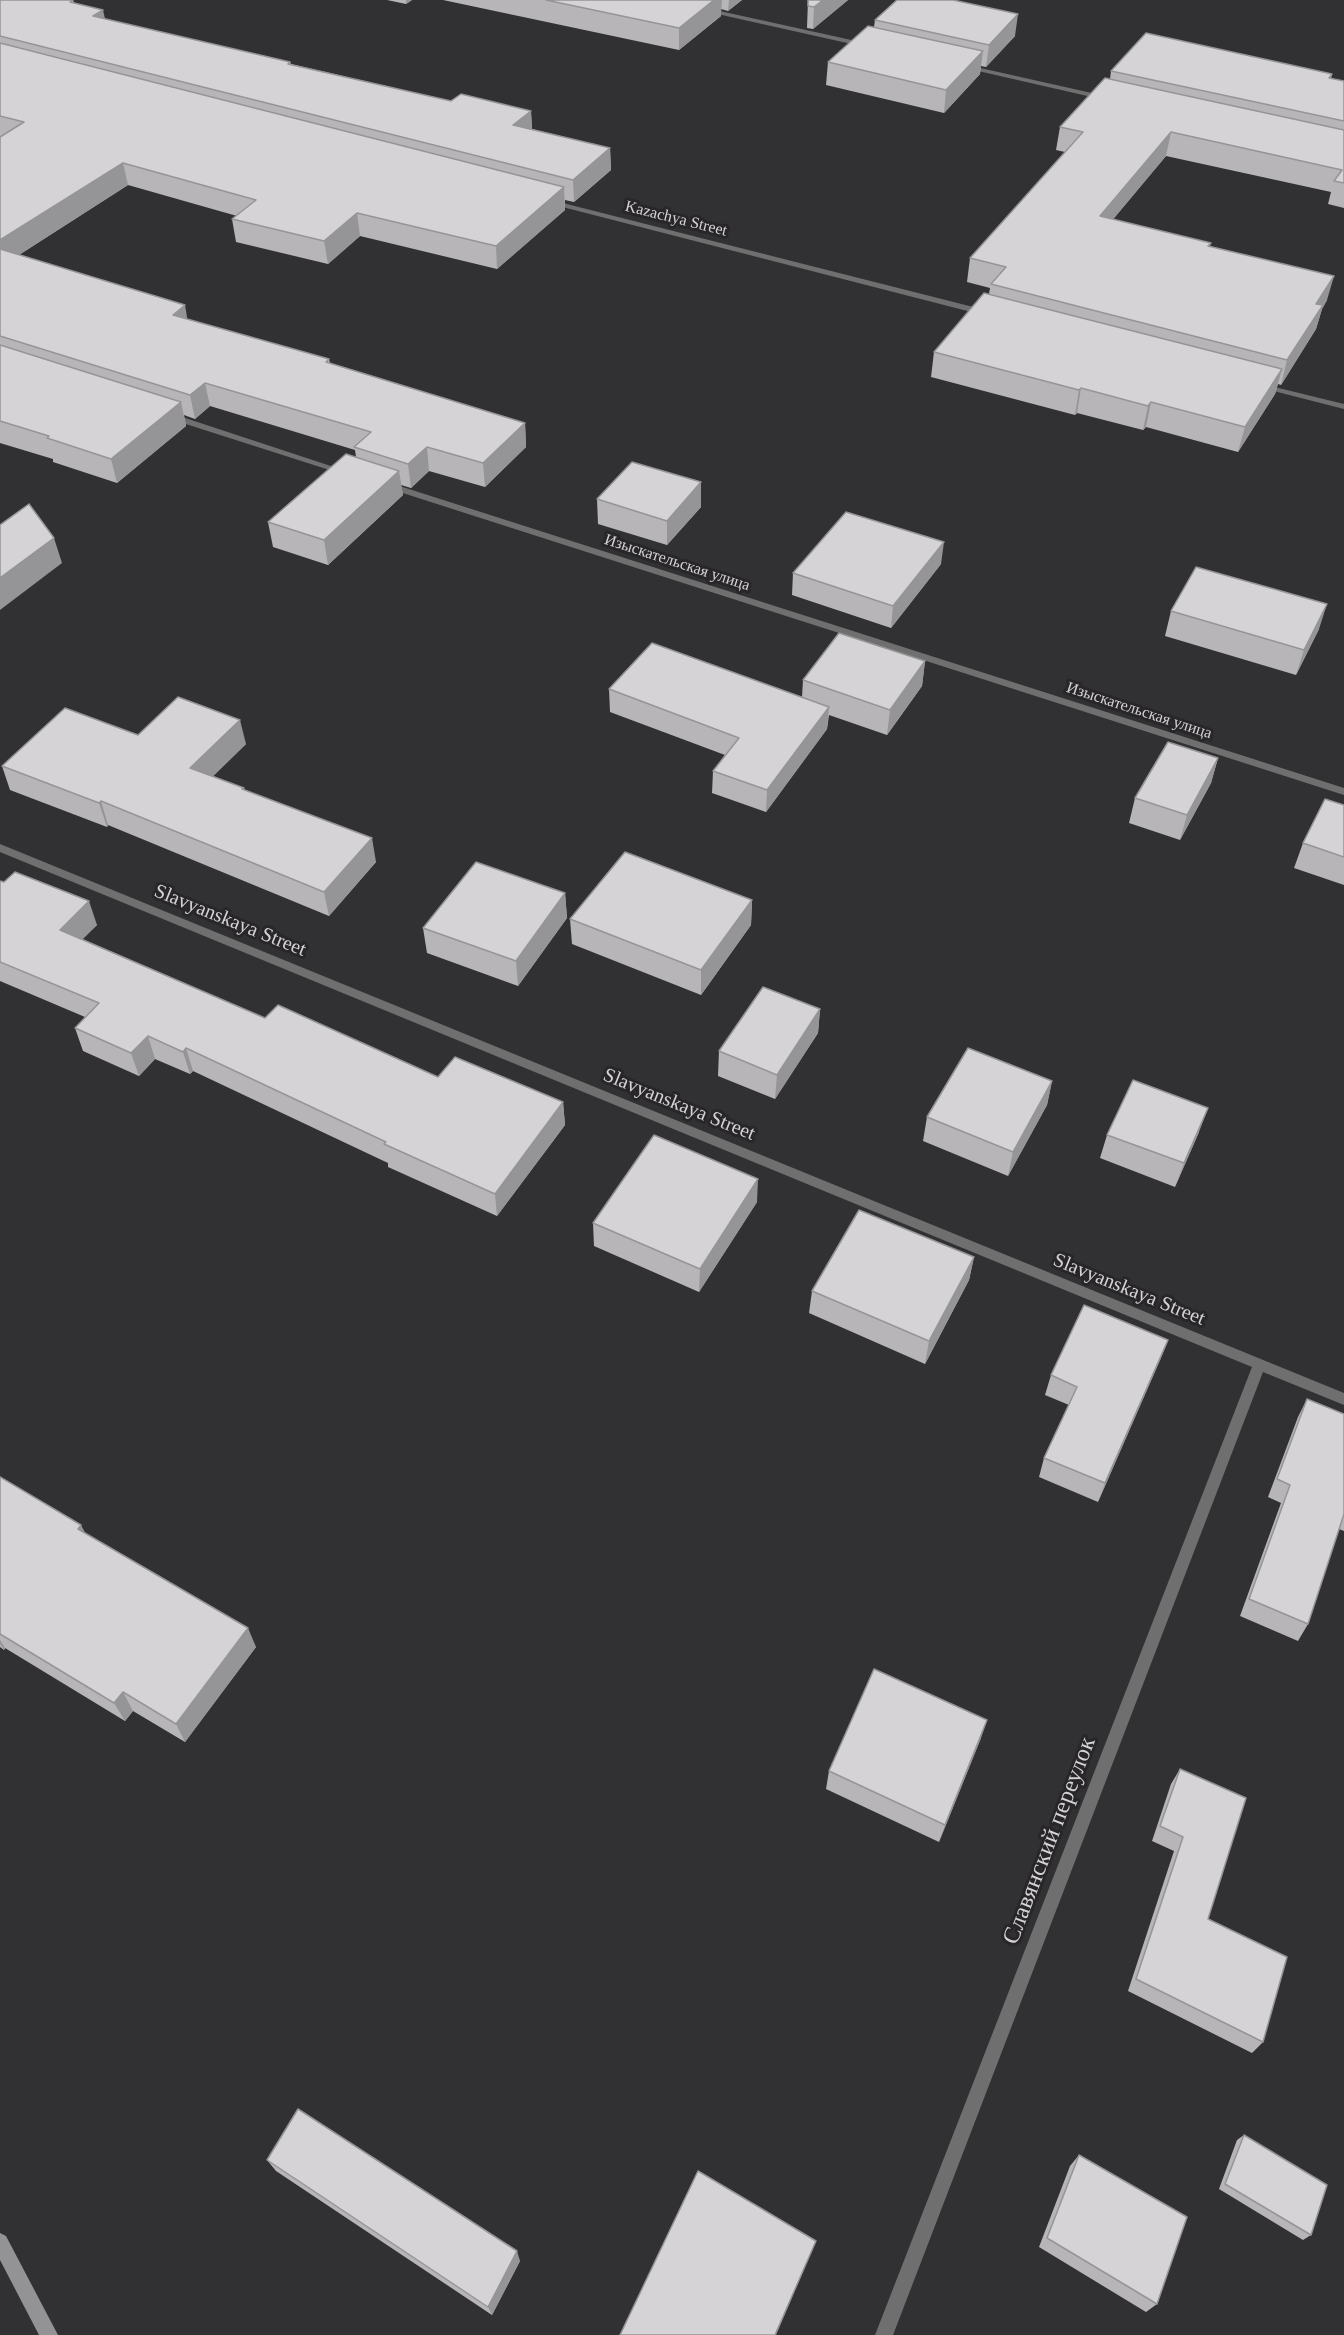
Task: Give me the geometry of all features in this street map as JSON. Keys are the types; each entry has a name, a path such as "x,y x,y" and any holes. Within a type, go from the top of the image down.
{"street":[{"path":"696,8 869,46"},
{"path":"962,66 1112,99"},
{"name":"Kazachya Street","path":"542,199 991,314"},
{"path":"1254,383 1344,407"},
{"path":"159,412 353,475"},
{"name":"Изыскательская улица","path":"376,482 1344,792"},
{"name":"Slavyanskaya Street","path":"0,848 1344,1399"},
{"name":"Славянский переулок","path":"884,2335 1260,1365"},
{"path":"0,2242 49,2335"}],"building":[{"path":"0,0 73,0 70,2 103,10 93,16 290,62 288,64 451,101 461,94 531,111 513,125 610,148 573,180 0,36"},
{"path":"546,0 714,0 679,28"},
{"path":"808,0 823,0 814,7 808,6"},
{"path":"897,0 953,0 1018,14 989,45 875,20"},
{"path":"868,26 983,51 946,90 828,62"},
{"path":"1146,33 1332,74 1329,78 1344,81 1344,121 1111,71"},
{"path":"0,43 564,187 496,246 357,213 324,241 232,219 256,200 123,163 0,240 0,137 24,122 0,116"},
{"path":"1105,78 1344,130 1344,183 1334,181 1342,170 1171,132 1100,216 1211,243 1208,246 1334,276 1316,304 1323,305 1287,360 991,284 1006,267 970,258 1083,132 1060,127"},
{"path":"0,249 185,305 173,315 329,359 326,362 525,423 483,463 427,447 408,464 354,447 371,432 205,383 190,395 0,336"},
{"path":"984,293 1282,369 1245,427 1151,402 1148,406 1081,388 1079,390 934,352"},
{"path":"0,345 181,402 111,459 0,421"},
{"path":"346,454 399,471 324,540 268,522"},
{"path":"632,462 701,482 667,521 597,499"},
{"path":"29,504 54,538 0,578 0,525"},
{"path":"846,512 944,542 893,606 793,573"},
{"path":"1196,567 1327,604 1304,650 1171,611"},
{"path":"839,633 925,661 890,710 803,680"},
{"path":"652,643 829,707 767,790 713,771 739,738 609,689"},
{"path":"178,697 240,720 190,768 372,838 324,892 101,801 99,803 2,766 65,708 138,735"},
{"path":"1168,742 1218,758 1187,815 1135,798"},
{"path":"1325,799 1344,805 1344,857 1303,843"},
{"path":"625,852 752,900 701,970 570,919"},
{"path":"476,862 565,893 516,961 423,928"},
{"path":"15,872 89,901 60,930 265,1018 278,1005 438,1077 455,1057 563,1102 495,1194 384,1144 386,1142 186,1048 183,1052 148,1036 131,1053 75,1028 99,1003 0,962 0,881 4,882"},
{"path":"763,987 820,1009 777,1075 719,1051"},
{"path":"968,1048 1052,1081 1013,1152 927,1117"},
{"path":"1133,1080 1208,1108 1184,1163 1107,1135"},
{"path":"654,1135 758,1179 700,1269 593,1223"},
{"path":"859,1210 974,1257 929,1341 812,1291"},
{"path":"1084,1305 1168,1340 1105,1483 1044,1458 1077,1387 1051,1375"},
{"path":"1307,1399 1344,1414 1344,1514 1308,1624 1249,1599 1290,1485 1277,1479"},
{"path":"0,1477 81,1525 78,1529 248,1628 176,1724 123,1692 114,1703 0,1634"},
{"path":"874,1669 987,1720 945,1825 829,1771"},
{"path":"1180,1769 1246,1798 1208,1919 1287,1957 1263,2042 1136,1979 1183,1837 1160,1826"},
{"path":"298,2109 517,2251 488,2307 267,2160"},
{"path":"1244,2135 1327,2185 1311,2235 1225,2184"},
{"path":"1079,2155 1187,2217 1157,2304 1047,2238"},
{"path":"698,2171 816,2241 775,2335 620,2335"}]}
